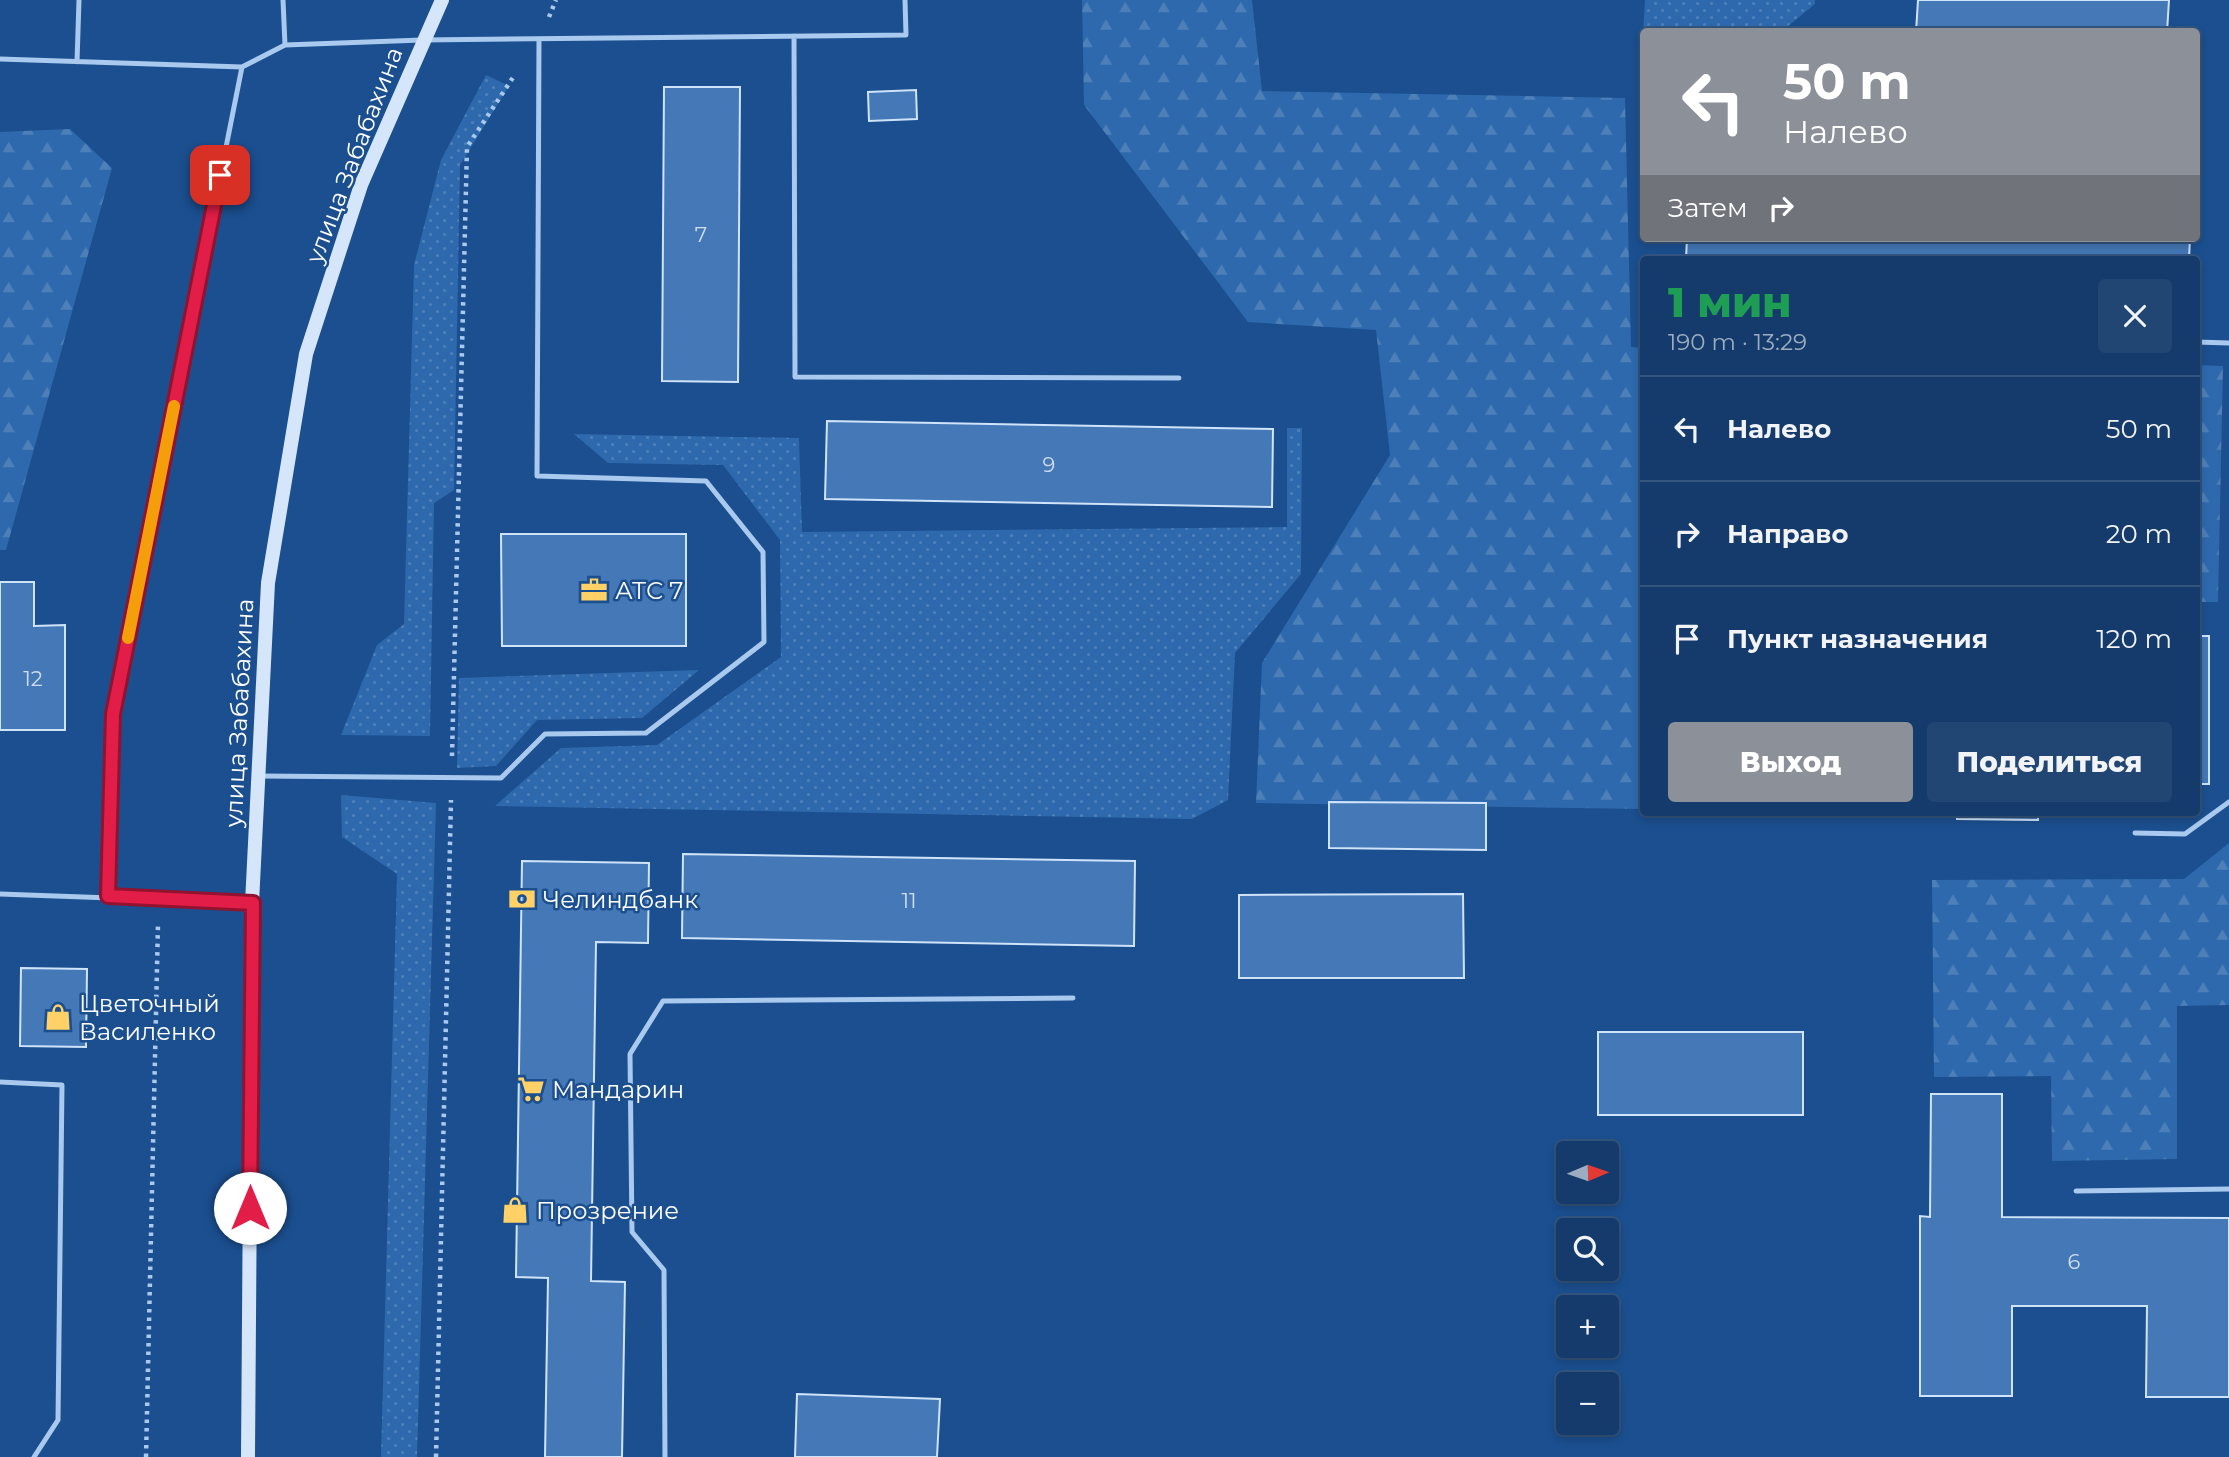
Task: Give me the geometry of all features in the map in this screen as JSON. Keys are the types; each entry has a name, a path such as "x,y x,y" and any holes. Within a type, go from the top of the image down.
{"street":[{"name":"улица Забабахина","path":"248,1457 253,903 268,583 306,354 361,185 422,40 442,0"}],"lane":[{"path":"78,62 79,0"},
{"path":"284,0 285,45"},
{"path":"0,59 242,67 285,45 422,40 906,35 905,0"},
{"path":"794,36 795,377 1179,378"},
{"path":"258,776 501,778 545,734 646,733 764,642 762,552 706,481 537,477 539,39"},
{"path":"108,896 113,714 242,67"},
{"path":"2200,342 2229,343"},
{"path":"2135,833 2185,834 2229,802"},
{"path":"0,894 253,903"},
{"path":"665,1457 664,1270 632,1232 630,1054 663,1001 1073,998"},
{"path":"0,1082 62,1085 58,1420 34,1457"},
{"path":"2077,1191 2229,1189"}],"path":[{"path":"436,1457 467,147 539,39 556,0"},
{"path":"146,1457 158,899"}],"green space":[{"path":"1082,0 1252,0 1262,91 1625,98 1631,347 1640,348 1640,809 1256,803 1262,663 1390,455 1376,330 1248,322 1084,105"},
{"path":"1645,0 1815,0 1815,4 1786,28 1643,28"},
{"path":"486,75 509,86 460,165 454,490 434,503 430,736 341,735 377,645 404,624 414,265 441,160"},
{"path":"70,129 112,168 6,550 0,550 0,132"},
{"path":"2200,365 2223,366 2218,602 2200,602"},
{"path":"1287,428 1302,428 1301,574 1235,653 1228,800 1192,819 495,806 561,748 657,745 781,657 780,540 723,465 608,463 574,434 799,438 802,532 1287,527"},
{"path":"699,670 642,718 537,720 496,766 457,768 459,678"},
{"path":"341,795 436,803 417,1457 381,1457 397,874 342,837"},
{"path":"2229,843 2229,1005 2177,1006 2177,1159 2052,1161 2051,1076 1934,1077 1932,880 2184,879"}],"building":[{"path":"1918,0 2169,0 2167,28 1916,28"},
{"path":"664,87 740,87 738,382 662,381"},
{"path":"916,90 917,119 869,121 868,92"},
{"path":"1687,242 2190,242 2189,256 1686,256"},
{"path":"827,421 1273,429 1272,507 825,499"},
{"name":"АТС 7","path":"501,534 686,534 686,646 502,646"},
{"path":"0,582 34,582 34,626 65,625 65,730 0,730"},
{"path":"2200,636 2209,636 2209,784 2200,784"},
{"path":"1329,802 1486,803 1486,850 1329,848"},
{"path":"1957,816 2038,816 2038,820 1957,819"},
{"path":"683,854 1135,861 1134,946 682,938"},
{"path":"522,861 649,863 648,943 596,942 591,1281 625,1282 622,1457 545,1457 548,1278 516,1277"},
{"path":"1463,894 1464,978 1239,978 1239,895"},
{"path":"21,968 87,969 86,1047 20,1046"},
{"path":"1598,1032 1803,1032 1803,1115 1598,1115"},
{"path":"1931,1094 2002,1094 2002,1217 2229,1218 2229,1397 2146,1397 2147,1306 2012,1306 2012,1396 1920,1396 1920,1216 1930,1217"},
{"path":"797,1394 940,1399 937,1457 795,1457"}],"slow traffic":[{"path":"128,638 174,406"}],"place":[{"name":"АТС 7","path":"594,590"},
{"name":"Челиндбанк","path":"522,899"},
{"name":"Цветочный Василенко","path":"58,1017"},
{"name":"Мандарин","path":"531,1089"},
{"name":"Прозрение","path":"515,1210"}],"route":[{"path":"220,175 113,714 108,896 253,903 250,1208"}]}
